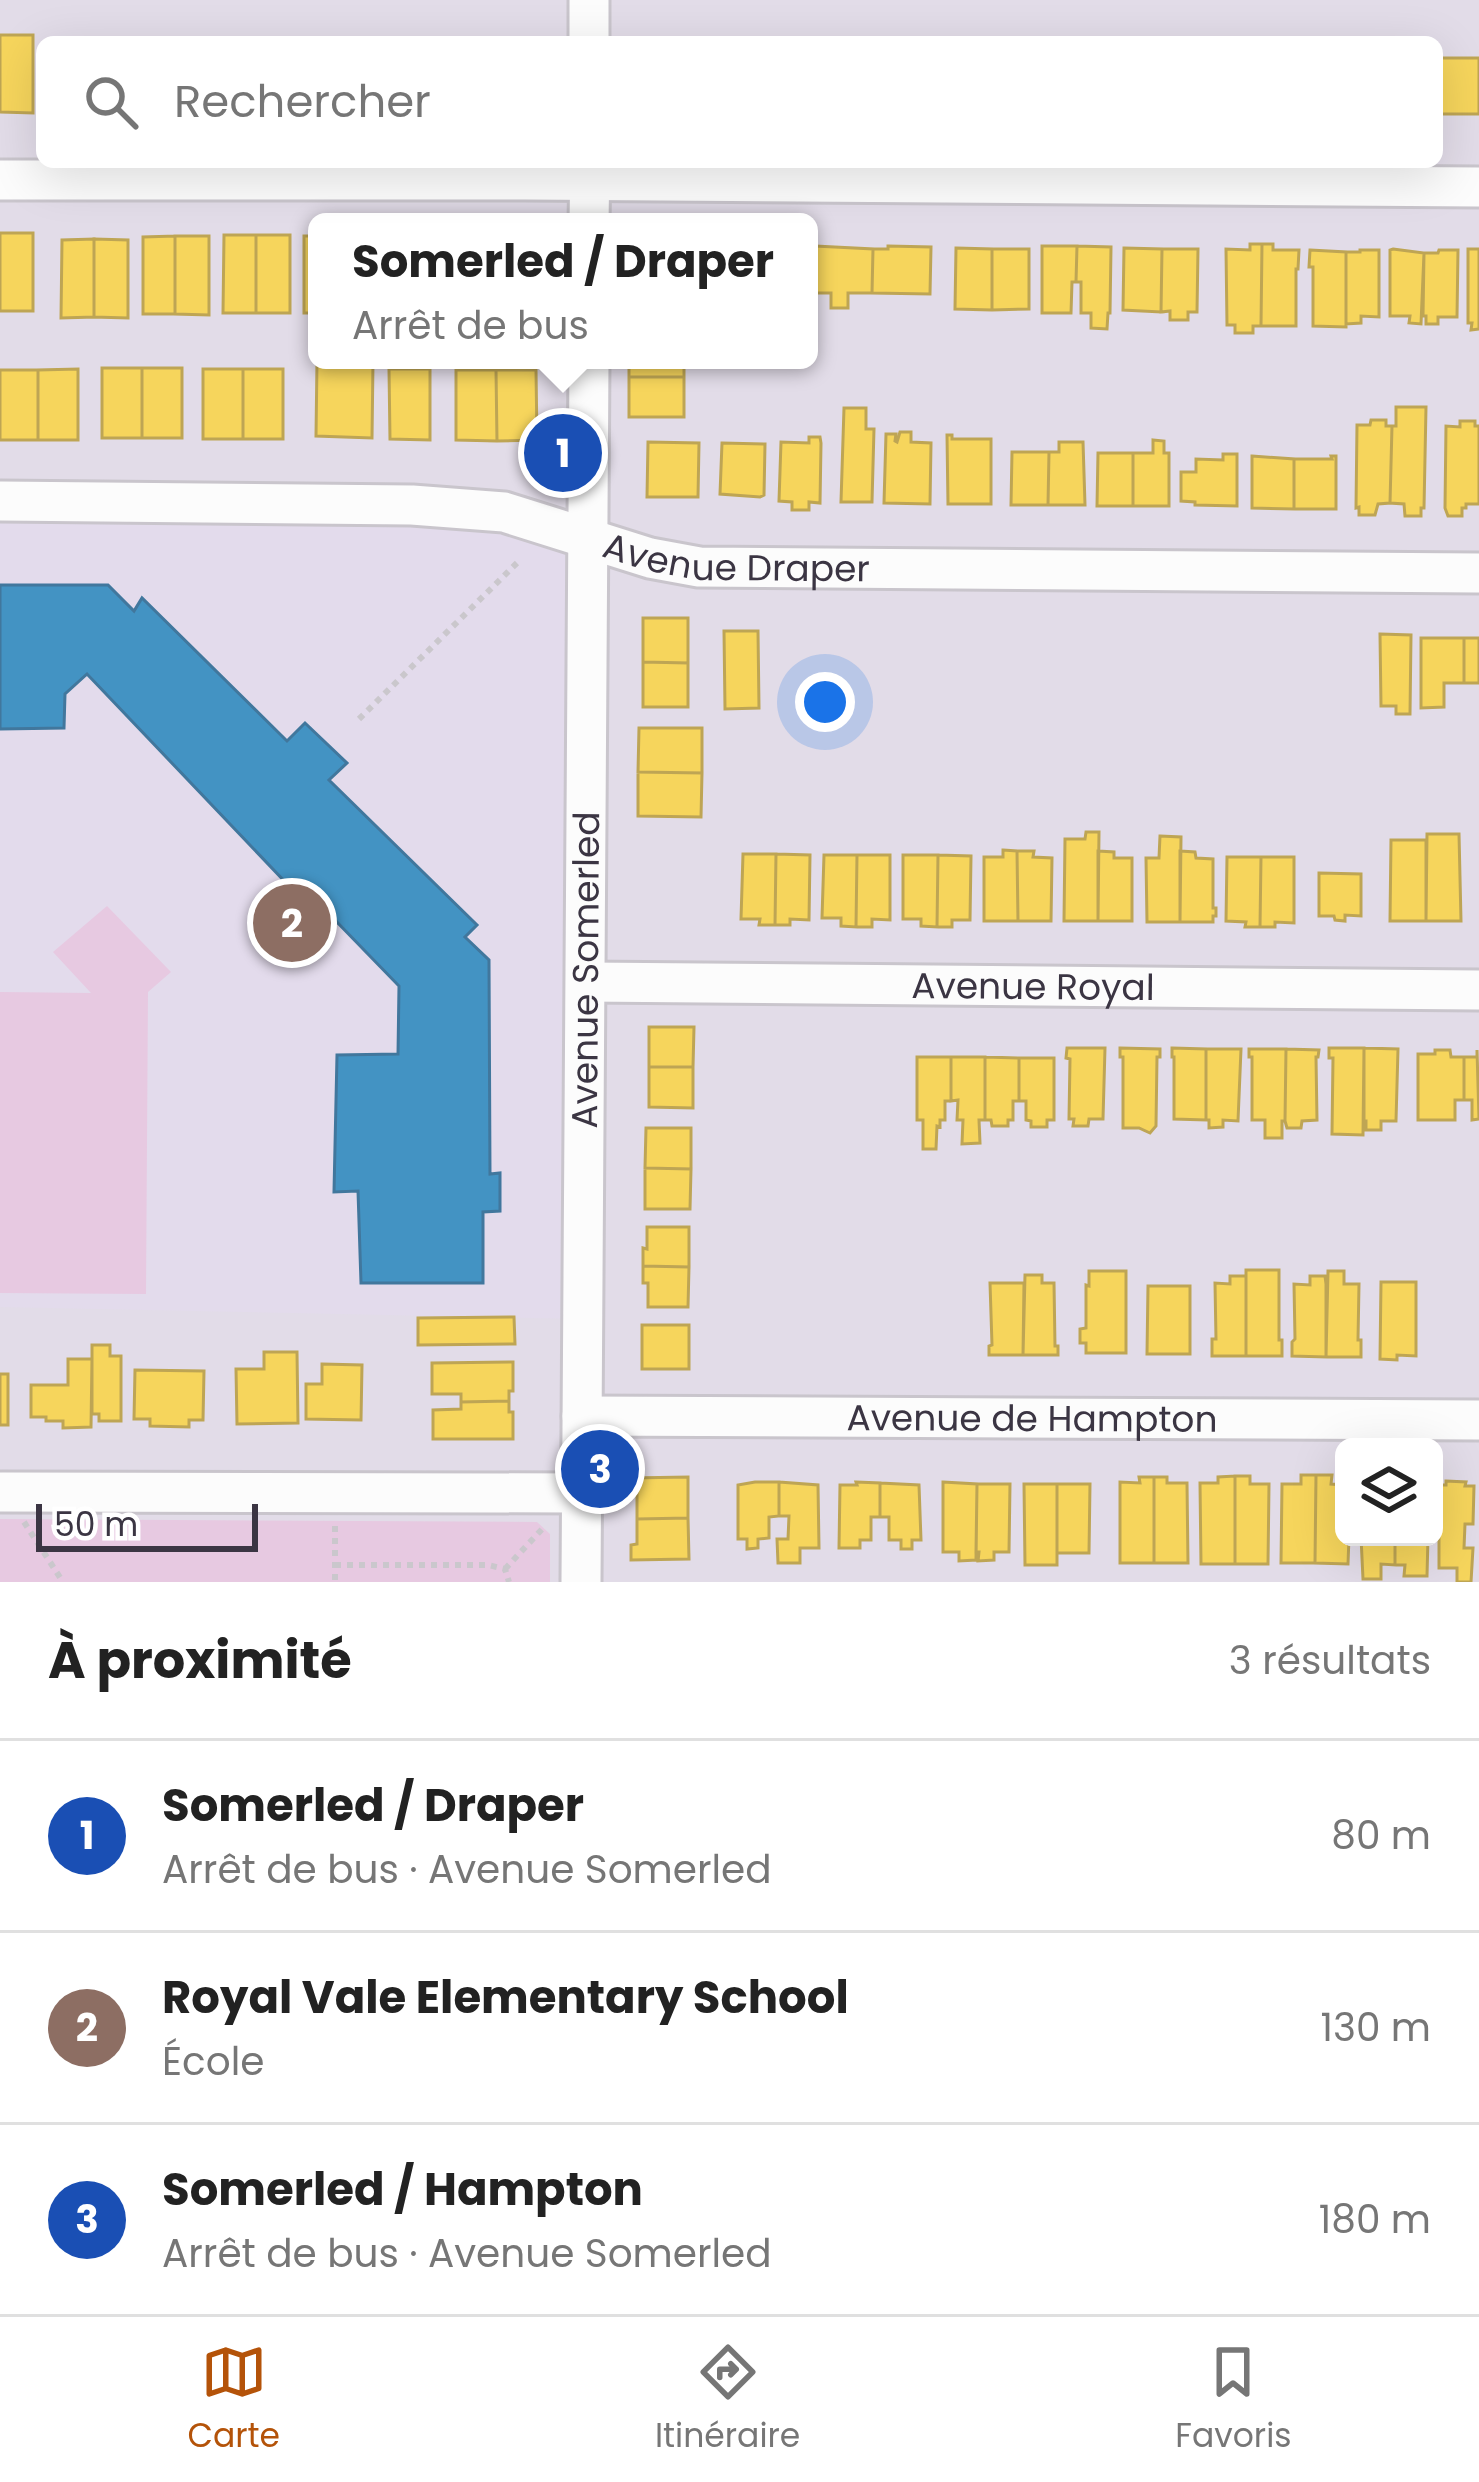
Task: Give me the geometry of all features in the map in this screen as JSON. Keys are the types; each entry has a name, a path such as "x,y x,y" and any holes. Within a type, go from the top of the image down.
{"street":[{"path":"589,0 589,36"},
{"path":"590,172 590,213"},
{"path":"0,180 590,172 1479,188"},
{"name":"Avenue Somerled","path":"581,1582 589,369"},
{"name":"Avenue Draper","path":"0,501 412,505 504,512 650,558 699,567 1479,573"},
{"name":"Avenue Royal","path":"586,982 1479,990"},
{"name":"Avenue de Hampton","path":"582,1416 1479,1420"},
{"path":"9,1503 581,1493"}],"path":[{"path":"358,719 520,560"},
{"path":"9,1503 63,1582"},
{"path":"335,1516 335,1582"},
{"path":"506,1569 547,1524"},
{"path":"335,1565 506,1569"},
{"path":"506,1569 508,1582"}],"shaded area":[{"path":"0,0 1479,0 1479,1582 0,1582"},
{"path":"0,507 497,519 588,540 581,1319 0,1307"},
{"path":"107,906 171,972 148,992 146,1294 0,1293 0,992 91,993 53,952"},
{"path":"0,1519 537,1522 550,1534 550,1582 0,1582"}],"building: Logements":[{"path":"0,35 33,35 33,113 0,112"},
{"path":"1443,58 1479,58 1479,114 1443,114"},
{"path":"0,233 33,233 33,311 0,311"},
{"path":"224,235 256,235 256,313 223,313"},
{"path":"256,235 290,235 290,313 256,313"},
{"path":"175,236 175,314 143,314 143,237"},
{"path":"175,236 209,236 209,315 175,314"},
{"path":"304,236 308,236 308,313 304,313"},
{"path":"94,239 94,317 61,318 62,240"},
{"path":"94,239 128,240 128,318 94,317"},
{"path":"1250,244 1262,244 1261,326 1253,326 1253,333 1235,333 1235,325 1227,325 1226,249 1250,250"},
{"path":"1262,244 1273,244 1273,250 1299,250 1296,326 1261,326"},
{"path":"818,246 873,249 872,293 848,293 848,308 831,308 831,293 818,293"},
{"path":"1042,246 1077,246 1071,313 1042,313"},
{"path":"1077,246 1111,247 1107,329 1091,328 1091,313 1081,313"},
{"path":"931,247 930,294 872,293 873,249"},
{"path":"956,248 992,249 992,310 955,309"},
{"path":"1124,248 1162,249 1161,312 1123,310"},
{"path":"992,249 1029,249 1029,309 992,310"},
{"path":"1162,249 1198,249 1197,312 1188,312 1188,320 1170,320 1170,311 1161,312"},
{"path":"1393,249 1424,253 1421,324 1409,323 1410,316 1390,316"},
{"path":"1468,249 1479,249 1479,329 1471,330 1472,323 1468,323"},
{"path":"1310,250 1346,252 1346,327 1313,326"},
{"path":"1379,250 1379,317 1361,316 1361,323 1346,324 1346,252"},
{"path":"1458,250 1457,317 1438,317 1438,324 1426,324 1424,253"},
{"path":"102,368 142,368 142,438 102,438"},
{"path":"142,368 182,368 182,438 142,438"},
{"path":"78,369 78,440 38,440 38,370"},
{"path":"203,369 243,369 243,439 203,439"},
{"path":"243,369 283,369 283,439 243,439"},
{"path":"317,369 373,369 372,438 316,436"},
{"path":"389,369 430,369 430,440 390,439"},
{"path":"629,369 684,369 684,377 629,377"},
{"path":"0,370 38,370 38,440 0,440"},
{"path":"456,370 496,370 497,441 456,440"},
{"path":"496,370 536,370 537,440 497,441"},
{"path":"629,377 684,377 684,417 629,417"},
{"path":"1396,407 1426,407 1421,516 1405,516 1404,504 1390,503"},
{"path":"844,408 866,408 866,429 874,429 872,502 841,502"},
{"path":"1371,420 1386,420 1386,426 1392,426 1390,503 1378,504 1375,515 1359,515 1357,425 1370,425"},
{"path":"1460,421 1475,421 1479,426 1479,504 1466,504 1462,516 1448,516 1446,426 1460,427"},
{"path":"900,432 911,432 911,442 931,443 930,504 884,503 886,434 896,434 897,442"},
{"path":"947,435 991,439 991,504 948,504"},
{"path":"809,437 820,437 821,443 820,503 809,502 809,510 792,510 792,502 779,501 781,442 809,443"},
{"path":"1153,440 1164,441 1164,453 1169,453 1169,506 1133,506 1133,453 1153,453"},
{"path":"648,442 699,443 698,497 647,497"},
{"path":"1059,442 1083,442 1085,505 1048,505 1049,452 1059,452"},
{"path":"722,443 765,444 764,495 720,494"},
{"path":"1012,452 1049,452 1048,505 1011,505"},
{"path":"1098,453 1133,453 1133,506 1097,506"},
{"path":"1223,454 1237,454 1237,506 1181,501 1181,472 1196,472 1196,459 1223,460"},
{"path":"1252,456 1294,459 1294,509 1252,508"},
{"path":"1336,456 1336,509 1294,509 1294,459"},
{"path":"643,618 688,618 688,663 643,662"},
{"path":"724,631 758,631 759,708 725,709"},
{"path":"1380,634 1411,635 1410,714 1396,714 1396,706 1381,706"},
{"path":"1421,638 1464,638 1464,683 1444,683 1444,707 1421,708"},
{"path":"1464,638 1479,638 1479,683 1464,683"},
{"path":"643,662 688,663 688,707 643,707"},
{"path":"639,728 702,728 702,773 638,772"},
{"path":"638,772 702,773 701,817 638,816"},
{"path":"1086,832 1099,832 1098,921 1064,921 1065,839 1085,839"},
{"path":"1427,834 1459,834 1461,921 1426,921"},
{"path":"1160,836 1181,837 1180,922 1147,922 1146,858 1159,858"},
{"path":"1391,840 1426,840 1426,921 1390,921"},
{"path":"1003,850 1017,851 1018,921 984,921 984,857 1003,857"},
{"path":"1017,851 1052,858 1051,921 1018,921"},
{"path":"1098,851 1114,852 1114,858 1132,858 1132,921 1098,921"},
{"path":"1180,851 1213,859 1213,922 1180,922"},
{"path":"743,854 776,854 775,925 741,919"},
{"path":"776,854 810,855 809,920 790,919 790,925 775,925"},
{"path":"824,855 857,855 856,927 841,926 841,918 822,918"},
{"path":"857,855 890,855 890,920 872,919 872,927 856,927"},
{"path":"903,855 938,855 937,927 921,926 921,919 903,919"},
{"path":"938,855 971,856 970,920 952,920 952,927 937,927"},
{"path":"1227,857 1261,857 1260,927 1226,921"},
{"path":"1261,857 1294,857 1294,923 1260,927"},
{"path":"1319,873 1361,874 1361,916 1345,915 1345,921 1319,916"},
{"path":"649,1027 694,1027 693,1067 649,1067"},
{"path":"1067,1048 1105,1048 1103,1119 1089,1119 1088,1126 1073,1126 1074,1119 1069,1119"},
{"path":"1120,1048 1160,1049 1156,1126 1150,1133 1123,1128"},
{"path":"1172,1048 1206,1049 1206,1120 1174,1119"},
{"path":"1329,1048 1364,1048 1363,1135 1332,1134 1333,1058 1329,1058"},
{"path":"1364,1048 1398,1049 1396,1121 1381,1121 1381,1130 1366,1130 1364,1121"},
{"path":"1206,1049 1241,1049 1238,1121 1223,1120 1223,1127 1209,1128 1206,1120"},
{"path":"1249,1049 1286,1049 1282,1138 1265,1138 1265,1120 1252,1120"},
{"path":"1286,1049 1319,1050 1317,1120 1302,1121 1301,1128 1287,1128 1285,1121"},
{"path":"1435,1050 1464,1057 1464,1100 1455,1100 1455,1120 1418,1120 1418,1054 1435,1054"},
{"path":"1477,1050 1479,1119 1472,1120 1472,1100 1464,1100 1464,1057 1477,1057"},
{"path":"917,1057 951,1057 951,1101 945,1101 945,1120 937,1126 936,1149 923,1149 923,1120 917,1120"},
{"path":"951,1057 985,1057 985,1120 979,1120 980,1143 962,1144 958,1100 951,1101"},
{"path":"985,1057 1019,1058 1019,1101 1013,1101 1013,1120 1008,1120 1008,1126 992,1126 991,1120 985,1120"},
{"path":"1019,1058 1054,1058 1054,1120 1047,1120 1047,1127 1031,1127 1026,1120 1026,1101 1019,1101"},
{"path":"649,1067 693,1067 693,1108 649,1107"},
{"path":"646,1128 691,1128 691,1169 645,1168"},
{"path":"645,1168 691,1169 690,1209 645,1209"},
{"path":"647,1227 689,1227 689,1267 643,1266"},
{"path":"643,1266 689,1267 688,1307 648,1307"},
{"path":"1246,1270 1279,1270 1282,1356 1246,1356"},
{"path":"1089,1271 1126,1271 1126,1353 1086,1353 1086,1343 1080,1343 1080,1329 1086,1328"},
{"path":"1328,1271 1344,1271 1344,1284 1359,1284 1361,1357 1326,1357"},
{"path":"1025,1275 1042,1275 1042,1283 1054,1283 1058,1355 1023,1355"},
{"path":"1230,1276 1246,1276 1246,1356 1212,1356 1215,1283 1230,1284"},
{"path":"1310,1276 1325,1276 1326,1357 1292,1356 1294,1284 1310,1285"},
{"path":"1381,1282 1416,1282 1416,1356 1380,1359"},
{"path":"990,1283 1024,1283 1023,1355 989,1355"},
{"path":"1148,1286 1190,1286 1190,1354 1147,1354"},
{"path":"514,1317 515,1344 418,1345 418,1318"},
{"path":"642,1325 689,1325 689,1369 642,1369"},
{"path":"92,1345 110,1345 110,1356 121,1356 121,1421 99,1421 99,1414 92,1414"},
{"path":"264,1352 297,1352 298,1423 237,1424 236,1369 264,1369"},
{"path":"68,1359 92,1359 91,1427 63,1428 63,1421 31,1417 31,1385 68,1385"},
{"path":"513,1362 509,1401 461,1402 461,1394 432,1394 432,1363"},
{"path":"322,1364 362,1365 361,1420 306,1419 306,1384 322,1384"},
{"path":"135,1370 204,1371 203,1420 189,1420 189,1427 150,1426 150,1419 134,1419"},
{"path":"0,1374 8,1374 8,1425 0,1425"},
{"path":"509,1401 513,1439 433,1439 433,1410 461,1409 461,1402"},
{"path":"1301,1475 1316,1475 1315,1563 1281,1563 1282,1484 1301,1484"},
{"path":"1316,1475 1332,1475 1335,1546 1349,1546 1348,1564 1315,1563"},
{"path":"1235,1476 1235,1564 1201,1564 1200,1483"},
{"path":"1235,1476 1250,1476 1250,1484 1269,1484 1268,1564 1235,1564"},
{"path":"688,1477 688,1518 637,1519 637,1493 631,1493 631,1478"},
{"path":"1139,1477 1154,1477 1154,1563 1120,1563 1120,1482 1140,1483"},
{"path":"1154,1477 1187,1483 1188,1563 1154,1563"},
{"path":"1446,1481 1474,1486 1473,1524 1465,1524 1464,1548 1473,1548 1471,1582 1457,1582 1457,1568 1439,1568"},
{"path":"779,1482 779,1516 769,1517 769,1538 758,1539 758,1548 747,1549 747,1539 738,1539 738,1485"},
{"path":"779,1482 818,1485 819,1548 800,1548 800,1563 778,1563 777,1539 788,1539 789,1516 779,1516"},
{"path":"943,1482 977,1484 976,1560 959,1561 959,1552 943,1552"},
{"path":"880,1483 880,1517 871,1517 871,1540 860,1540 860,1548 839,1548 840,1485"},
{"path":"880,1483 919,1485 921,1540 912,1540 912,1549 901,1549 901,1540 889,1540 889,1517 880,1517"},
{"path":"977,1484 1010,1484 1009,1552 994,1552 994,1560 978,1561"},
{"path":"1024,1484 1057,1484 1057,1565 1025,1565"},
{"path":"1057,1484 1090,1484 1089,1553 1057,1553"},
{"path":"688,1518 689,1559 631,1560 631,1545 637,1544 637,1519"},
{"path":"1361,1546 1395,1546 1395,1565 1381,1564 1381,1579 1363,1579"},
{"path":"1395,1546 1428,1546 1427,1576 1404,1576 1405,1565 1395,1565"}],"building: Écoles":[{"path":"0,585 108,585 134,611 142,598 287,741 305,723 347,763 329,780 477,925 465,937 489,960 490,1174 500,1173 500,1211 483,1212 483,1283 361,1283 358,1191 334,1192 337,1055 398,1054 399,986 298,882 290,887 87,674 65,694 64,728 0,729"}],"place":[{"name":"Somerled / Draper","path":"563,453"},
{"name":"Royal Vale Elementary School","path":"292,923"},
{"name":"Somerled / Hampton","path":"600,1469"}]}
